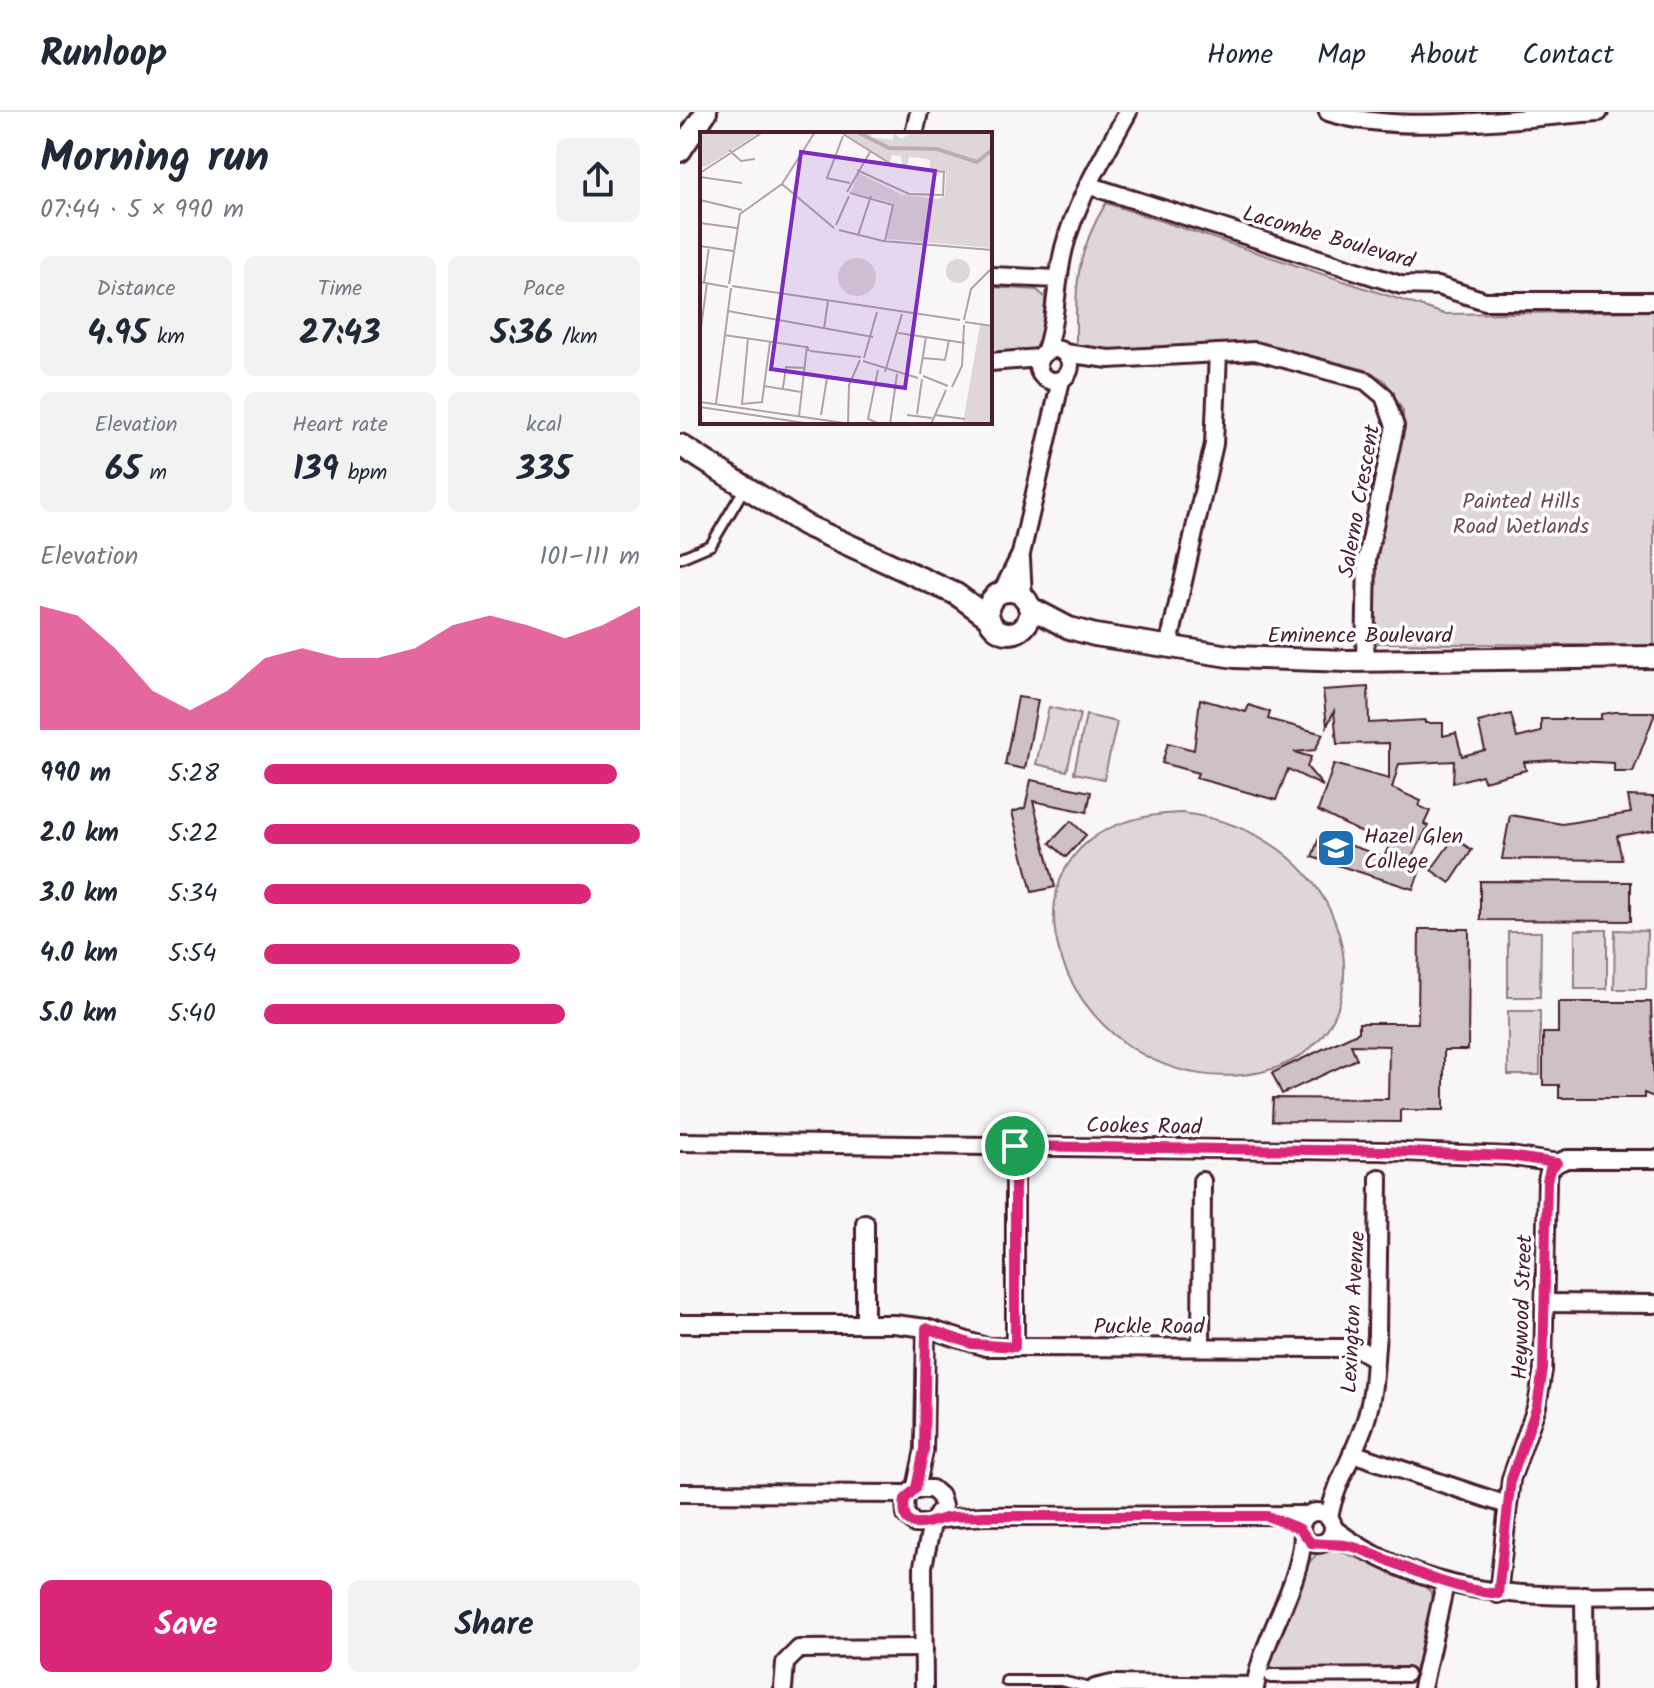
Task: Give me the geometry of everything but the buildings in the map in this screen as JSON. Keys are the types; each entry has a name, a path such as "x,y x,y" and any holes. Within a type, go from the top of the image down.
{"street":[{"path":"680,151 706,112"},
{"path":"914,132 919,112"},
{"path":"989,618 988,607 1021,554 1051,413 1058,279 1072,225 1128,112"},
{"path":"1328,112 1354,120 1394,124 1599,112"},
{"name":"Lacombe Boulevard","path":"1091,186 1401,285 1438,286 1485,301 1654,301"},
{"path":"992,276 1058,279"},
{"path":"1168,648 1214,444 1218,353"},
{"name":"Salerno Crescent","path":"996,362 1054,365 1218,353 1270,354 1366,381 1376,387 1390,404 1395,426 1367,559 1365,661"},
{"path":"680,445 835,541 956,594 989,618 1000,631 1011,633 1022,629 1029,619 1021,554"},
{"path":"956,594 998,595 1013,592 1026,602"},
{"name":"Eminence Boulevard","path":"1026,602 1069,628"},
{"name":"Eminence Boulevard","path":"1022,629 1069,628 1168,648 1274,659 1365,661 1654,657"},
{"name":"Cookes Road","path":"680,1142 1381,1151 1509,1156 1557,1163 1567,1159 1654,1159"},
{"path":"1015,1146 1015,1347"},
{"name":"Heywood Street","path":"1498,1594 1514,1468 1541,1389 1546,1303 1547,1181 1550,1169 1557,1163"},
{"name":"Lexington Avenue","path":"1255,1687 1261,1657 1302,1559 1352,1453 1372,1395 1376,1370 1372,1357 1377,1335 1379,1178"},
{"path":"1201,1347 1202,1181"},
{"path":"865,1223 865,1324"},
{"path":"1546,1303 1654,1304"},
{"name":"Puckle Road","path":"680,1324 865,1324 926,1328 972,1344 1015,1347 1359,1349 1372,1357"},
{"path":"924,1688 923,1566 910,1504 924,1450 926,1328"},
{"path":"923,1566 939,1496 924,1450"},
{"path":"1352,1453 1507,1505"},
{"path":"910,1504 927,1487 939,1496 984,1516"},
{"path":"680,1493 861,1495 910,1504"},
{"path":"910,1504 921,1526 984,1516 1267,1516 1316,1528 1445,1584 1498,1594 1654,1595"},
{"path":"1422,1688 1445,1584"},
{"path":"1584,1595 1585,1688"},
{"path":"783,1688 785,1663 799,1649 924,1648"},
{"path":"1271,1676 1407,1675"},
{"path":"1092,1688 1112,1684 1255,1687"}],"lane":[{"path":"680,558 711,545 745,487"},
{"path":"1006,1681 1061,1681 1092,1688"}],"green space":[{"name":"Painted Hills Road Wetlands","path":"1106,203 1444,314 1654,311 1654,646 1378,643 1375,637 1375,561 1403,432 1403,411 1384,380 1366,370 1256,341 1116,351 1076,347 1076,307 1082,256"},
{"path":"992,287 1037,290 1045,297 1044,330 1034,350 992,352"},
{"path":"1049,707 1080,714 1067,771 1036,764"},
{"path":"1086,715 1117,722 1104,779 1074,773"},
{"path":"1182,813 1212,818 1240,828 1279,849 1317,888 1335,921 1343,955 1343,989 1332,1020 1313,1046 1282,1065 1242,1075 1178,1069 1124,1042 1084,1002 1060,953 1055,903 1072,859 1113,827"},
{"path":"1575,930 1607,930 1607,989 1575,989"},
{"path":"1615,930 1647,931 1646,989 1614,989"},
{"path":"1508,932 1541,932 1540,997 1508,997"},
{"path":"1508,1011 1540,1011 1540,1075 1508,1075"},
{"path":"1330,1547 1423,1585 1431,1592 1432,1608 1414,1676 1264,1678 1297,1583 1318,1553"}],"place":[{"name":"Hazel Glen College","path":"1336,848"}],"route":[{"path":"1015,1146 1381,1151 1509,1156 1557,1163 1550,1169 1547,1181 1546,1322 1541,1389 1511,1479 1498,1594 1463,1589 1420,1576 1359,1548 1325,1541 1311,1543 1303,1537 1300,1529 1267,1516 984,1516 938,1519 921,1526 910,1521 904,1511 905,1499 916,1488 924,1450 926,1328 986,1347 1015,1347 1015,1146"}]}
